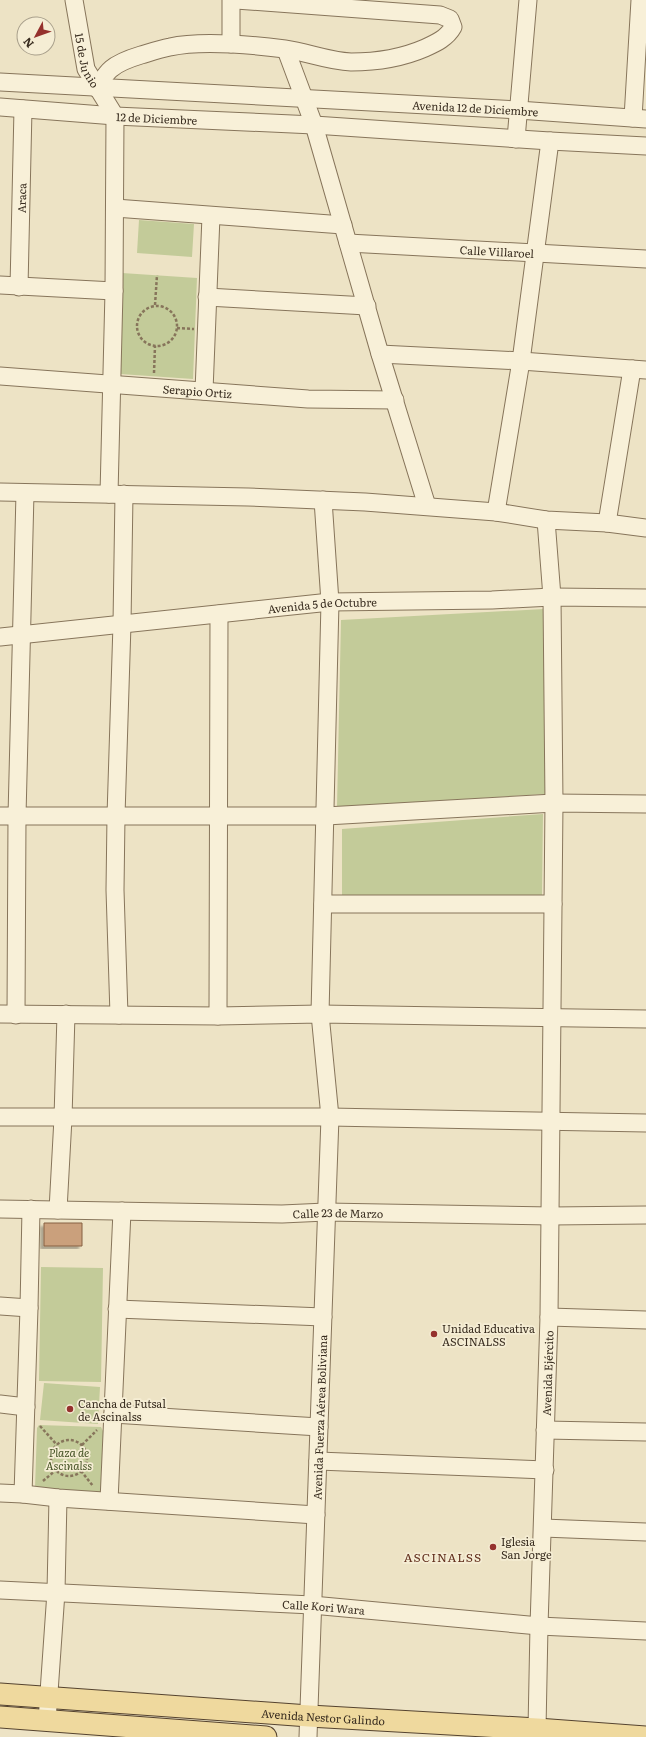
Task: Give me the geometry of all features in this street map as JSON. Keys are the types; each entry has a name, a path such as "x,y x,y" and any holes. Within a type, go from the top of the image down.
{"main road":[{"name":"Avenida Nestor Galindo","path":"0,1694 309,1716 537,1729 646,1737"},
{"path":"0,1717 266,1737"}],"street":[{"name":"15 de Junio","path":"74,0 86,69 96,88 115,116"},
{"path":"231,0 231,44"},
{"path":"96,88 111,69 126,60 183,44 231,44 286,50 330,60 351,62 394,58 416,52 439,42 450,33 454,27 450,20 440,15 236,0"},
{"path":"516,139 528,0"},
{"path":"640,0 640,119"},
{"path":"286,50 314,125 380,354 427,506"},
{"path":"0,82 304,99"},
{"name":"Avenida 12 de Diciembre","path":"304,99 518,110 640,119"},
{"name":"12 de Diciembre","path":"0,107 115,116 314,125"},
{"name":"Araca","path":"19,287 23,109"},
{"path":"115,116 114,291 111,384 122,624 115,890 119,1014"},
{"path":"314,125 516,139 646,146"},
{"path":"496,512 521,361 550,141"},
{"path":"114,208 343,225"},
{"path":"204,391 211,216"},
{"name":"Calle Villaroel","path":"348,243 646,259"},
{"path":"0,285 114,291"},
{"path":"207,297 367,306"},
{"path":"380,354 521,361 639,370 607,523"},
{"name":"Serapio Ortiz","path":"0,376 308,399 394,400"},
{"path":"0,492 322,500 427,506 496,512 546,520 607,523 646,528"},
{"path":"25,493 23,634 8,1014 218,1016 320,1014 646,1019"},
{"name":"Avenida Fuerza Aérea Boliviana","path":"308,1737 330,1117 320,1014 330,602 322,500"},
{"name":"Avenida Ejército","path":"537,1729 551,1216 554,803 552,597 546,520"},
{"name":"Avenida 5 de Octubre","path":"0,637 330,602 492,600 552,597 646,598"},
{"path":"218,1016 219,614"},
{"path":"0,816 326,816 554,803 646,804"},
{"path":"323,904 553,904"},
{"path":"58,1210 63,1118 66,1014"},
{"path":"0,1117 330,1117 646,1123"},
{"name":"Calle 23 de Marzo","path":"0,1209 282,1214 326,1212 551,1216 646,1215"},
{"path":"23,1494 31,1209"},
{"path":"110,1501 122,1211"},
{"path":"0,1306 29,1308"},
{"path":"117,1309 323,1317"},
{"path":"549,1317 646,1320"},
{"path":"0,1404 26,1412"},
{"path":"113,1414 319,1427"},
{"path":"545,1430 646,1432"},
{"path":"318,1461 545,1470"},
{"path":"0,1493 316,1515"},
{"path":"48,1721 56,1592 58,1498"},
{"path":"543,1528 646,1532"},
{"name":"Calle Kori Wara","path":"0,1590 312,1605 539,1626 646,1631"}],"path":[{"path":"155,305 157,275"},
{"path":"155,305 162,306 174,314 177,328 172,339 167,343 155,346 143,341 137,330 137,323 143,311 155,305"},
{"path":"154,387 155,346"},
{"path":"26,1412 56,1445"},
{"path":"65,1440 71,1440 82,1445 85,1450 87,1461 81,1472 71,1476 56,1470 51,1458 56,1445 65,1440"}],"green space":[{"path":"139,220 194,224 192,257 137,253"},
{"path":"122,273 197,278 193,379 120,374"},
{"path":"544,609 546,794 337,807 341,620"},
{"path":"543,814 542,896 342,895 342,829"},
{"path":"41,1267 103,1268 101,1382 39,1381"},
{"name":"Cancha de Futsal de Ascinalss","path":"44,1383 100,1387 98,1424 40,1420"},
{"name":"Plaza de Ascinalss","path":"39,1425 101,1427 103,1431 102,1493 35,1488 37,1428"}],"building":[{"path":"44,1223 82,1223 82,1246 44,1246"}],"place":[{"name":"Unidad Educativa ASCINALSS","path":"434,1334"},
{"name":"Cancha de Futsal de Ascinalss","path":"70,1409"},
{"name":"Iglesia San Jorge","path":"493,1547"}],"district":[{"name":"ASCINALSS","path":"443,1557"}]}
